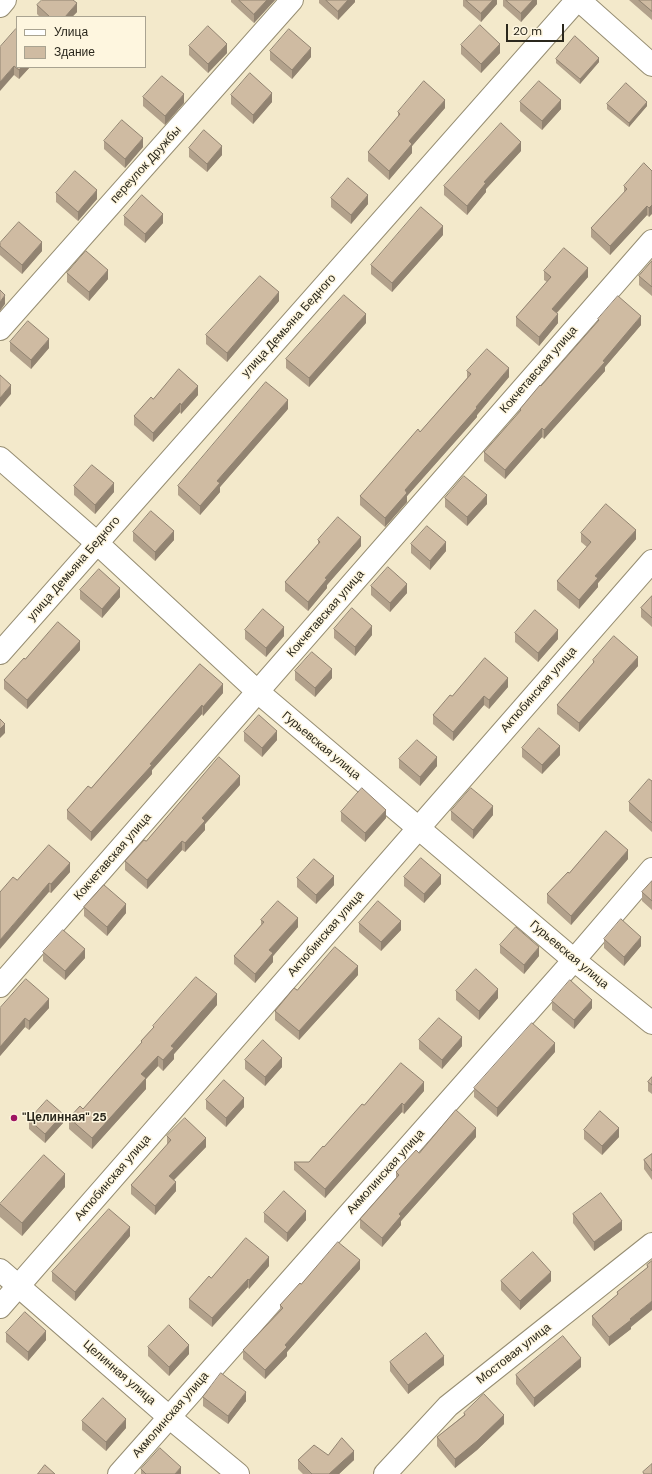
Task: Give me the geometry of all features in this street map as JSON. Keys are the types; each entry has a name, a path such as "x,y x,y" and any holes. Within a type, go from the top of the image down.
{"street":[{"path":"0,6 5,0"},
{"name":"переулок Дружбы","path":"0,330 292,0"},
{"path":"578,0 652,65"},
{"name":"улица Демьяна Бедного","path":"0,653 578,0"},
{"name":"Кокчетавская улица","path":"0,986 652,241"},
{"name":"Гурьевская улица","path":"0,458 97,543 258,692 574,960 652,1022"},
{"name":"Актюбинская улица","path":"0,1307 652,561"},
{"name":"Акмолинская улица","path":"119,1474 574,960 652,869"},
{"name":"Мостовая улица","path":"384,1474 448,1406 652,1244"},
{"name":"Целинная улица","path":"0,1270 169,1417 238,1474"}],"building":[{"path":"42,0 73,0 77,3 66,16 49,16 37,5"},
{"path":"239,0 267,0 254,14"},
{"path":"326,0 348,0 338,11"},
{"path":"466,0 493,0 481,13"},
{"path":"506,0 533,0 521,13"},
{"path":"639,0 652,0 652,11"},
{"path":"480,25 500,44 481,64 461,45"},
{"path":"208,26 227,44 208,64 189,46"},
{"path":"16,29 16,68 14,66 0,82 0,47"},
{"path":"289,29 311,48 292,70 270,51"},
{"path":"575,36 599,58 580,79 556,59"},
{"path":"250,73 272,93 253,115 231,95"},
{"path":"162,76 184,94 165,116 143,97"},
{"path":"424,81 445,100 409,141 412,144 389,171 368,152 400,114 398,112"},
{"path":"539,81 561,100 542,121 520,102"},
{"path":"626,83 647,102 629,123 607,104"},
{"path":"122,120 143,138 125,159 104,141"},
{"path":"501,123 521,142 484,182 486,183 467,206 444,186"},
{"path":"204,130 222,146 207,164 189,148"},
{"path":"644,163 652,171 652,205 649,208 647,206 610,246 591,228 627,189 624,186"},
{"path":"75,171 97,190 78,212 56,193"},
{"path":"348,178 368,195 351,215 331,198"},
{"path":"142,195 163,214 145,234 124,216"},
{"path":"421,207 443,226 392,283 371,265"},
{"path":"19,222 42,242 22,265 0,246 0,243"},
{"path":"564,248 588,268 552,309 558,314 539,337 516,317 551,277 544,271"},
{"path":"86,251 108,270 89,292 67,273"},
{"path":"652,261 652,287 639,276"},
{"path":"260,276 279,292 227,353 206,335"},
{"path":"0,290 5,295 0,302"},
{"path":"344,295 366,314 309,378 286,359"},
{"path":"618,296 641,316 603,361 605,362 544,430 542,428 505,470 484,452 521,410 520,409 540,385 541,386 599,320 598,319"},
{"path":"28,321 49,339 31,360 10,342"},
{"path":"487,349 509,368 476,407 477,408 405,490 407,493 385,518 360,496 418,429 420,432 471,374 467,371"},
{"path":"179,369 198,386 181,405 180,403 153,433 134,416 151,397 153,399"},
{"path":"0,375 11,385 0,398"},
{"path":"266,382 288,400 217,481 220,483 200,506 178,486"},
{"path":"92,465 114,483 95,505 74,486"},
{"path":"464,476 487,495 467,517 445,498"},
{"path":"606,504 636,530 595,576 598,578 579,600 557,581 591,542 581,533"},
{"path":"151,511 174,531 155,552 133,532"},
{"path":"338,517 361,537 325,578 327,579 308,602 285,582 320,542 318,540"},
{"path":"427,526 446,542 430,561 411,544"},
{"path":"388,567 407,584 390,603 371,586"},
{"path":"99,569 120,588 102,609 80,590"},
{"path":"652,596 652,618 641,608"},
{"path":"352,608 372,626 355,647 334,629"},
{"path":"263,609 284,627 266,648 245,630"},
{"path":"535,610 558,630 538,653 515,633"},
{"path":"58,622 80,641 27,700 4,680"},
{"path":"614,636 638,657 579,723 557,705"},
{"path":"312,652 332,669 315,688 295,671"},
{"path":"485,658 508,678 489,700 484,696 453,732 433,715 450,695 452,696"},
{"path":"200,664 223,684 203,707 202,705 150,764 152,765 91,832 67,810 88,786 91,788"},
{"path":"259,715 277,731 262,748 244,732"},
{"path":"0,719 5,724 0,729"},
{"path":"539,728 560,746 542,765 522,748"},
{"path":"417,740 437,757 420,777 399,759"},
{"path":"219,757 240,776 202,818 205,821 185,843 182,841 147,880 125,861 144,840 146,841"},
{"path":"649,779 652,781 652,823 629,802"},
{"path":"362,788 386,810 365,833 341,812"},
{"path":"471,788 493,806 473,830 451,811"},
{"path":"606,831 628,850 571,916 547,894 568,872 569,873"},
{"path":"49,845 70,863 51,884 49,883 0,940 0,892 13,877 17,880"},
{"path":"421,858 441,875 424,894 404,877"},
{"path":"314,859 334,876 316,895 297,878"},
{"path":"652,881 652,901 642,892"},
{"path":"104,885 126,904 107,927 84,907"},
{"path":"278,901 298,918 269,950 273,953 255,974 234,956 264,922 261,920"},
{"path":"378,901 401,921 381,942 359,923"},
{"path":"621,919 641,937 624,957 604,939"},
{"path":"516,927 539,947 524,965 500,945"},
{"path":"63,930 85,949 65,971 43,952"},
{"path":"335,947 358,966 299,1031 275,1011 294,988 297,990"},
{"path":"476,969 498,989 479,1011 456,991"},
{"path":"196,977 217,994 171,1046 174,1048 163,1060 158,1056 141,1074 146,1078 92,1138 69,1118 80,1106 83,1109 142,1042 141,1041 154,1027 153,1026"},
{"path":"26,979 49,999 29,1021 25,1018 0,1047 0,1008"},
{"path":"570,980 592,1000 574,1020 552,1001"},
{"path":"439,1018 462,1037 442,1060 419,1040"},
{"path":"532,1023 555,1043 497,1108 474,1088"},
{"path":"263,1040 282,1058 265,1077 245,1060"},
{"path":"401,1063 424,1082 404,1105 402,1103 325,1189 294,1162 309,1162 362,1104 364,1105"},
{"path":"652,1077 652,1085 648,1082"},
{"path":"224,1080 244,1098 226,1118 206,1100"},
{"path":"47,1100 63,1114 45,1134 29,1120"},
{"path":"456,1110 476,1128 399,1214 401,1216 382,1238 360,1219 399,1175 396,1172 416,1150 419,1153"},
{"path":"600,1111 619,1128 602,1146 584,1130"},
{"path":"185,1118 206,1138 169,1176 176,1182 155,1206 131,1185 171,1140 167,1136"},
{"path":"652,1154 652,1171 644,1160"},
{"path":"44,1155 65,1174 22,1223 0,1204"},
{"path":"284,1191 306,1211 287,1233 264,1213"},
{"path":"601,1193 622,1221 594,1242 573,1214"},
{"path":"109,1209 130,1227 75,1292 52,1272"},
{"path":"246,1238 269,1257 212,1318 189,1299 209,1276 211,1278"},
{"path":"338,1242 360,1260 285,1345 287,1347 265,1370 243,1350 283,1308 280,1305 300,1283 301,1284"},
{"path":"533,1252 551,1272 520,1301 501,1281"},
{"path":"652,1261 652,1301 609,1337 592,1316 618,1294 617,1292 648,1267 647,1265"},
{"path":"25,1312 46,1331 28,1352 6,1333"},
{"path":"169,1325 189,1345 169,1367 148,1347"},
{"path":"426,1333 444,1356 408,1385 390,1362"},
{"path":"563,1336 581,1358 534,1398 516,1375"},
{"path":"221,1373 246,1392 228,1416 203,1397"},
{"path":"484,1394 504,1415 477,1441 455,1459 437,1437 465,1415 464,1413"},
{"path":"103,1398 126,1419 106,1442 82,1421"},
{"path":"342,1438 354,1451 329,1474 312,1474 298,1460 314,1445 328,1455"},
{"path":"160,1448 181,1467 175,1474 146,1474 141,1469"},
{"path":"652,1464 652,1474 644,1474 643,1472"},
{"path":"45,1465 55,1474 38,1474"}],"place":[{"name":"\"Целинная\" 25","path":"14,1118"}]}
